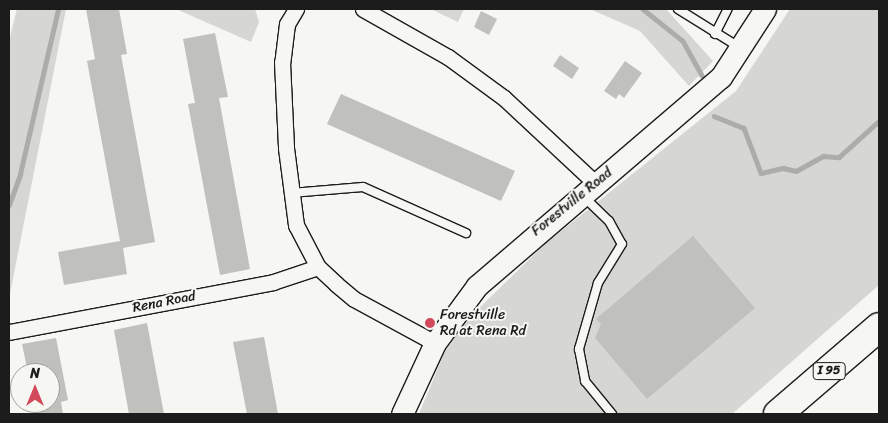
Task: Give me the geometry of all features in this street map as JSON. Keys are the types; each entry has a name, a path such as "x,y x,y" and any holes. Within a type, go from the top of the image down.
{"highway":[{"name":"I 95","path":"778,414 879,327"}],"main road":[{"name":"Forestville Road","path":"402,414 435,343 477,286 588,188 687,109 742,50 765,9"}],"street":[{"path":"296,9 287,24 282,62 296,225 318,267 354,299 435,343"},
{"path":"363,9 448,57 504,98 588,188"},
{"name":"Rena Road","path":"9,332 273,282 318,267"}],"lane":[{"path":"678,9 742,50"},
{"path":"715,34 728,9"},
{"path":"292,194 363,187 466,233"},
{"path":"588,188 622,244 598,283 579,349 585,380 612,414"}],"shaded area":[{"path":"17,9 66,9 9,299 9,41"},
{"path":"176,9 255,9 259,22 251,42"},
{"path":"431,9 464,9 458,22"},
{"path":"590,9 666,9 713,61 689,86 640,31"},
{"path":"790,9 879,9 879,285 732,414 419,414 444,353 470,317 545,244 736,91"}],"building":[{"path":"86,9 119,9 127,54 121,55 155,242 123,248 127,274 64,285 58,252 120,241 87,61 95,59"},
{"path":"481,11 497,19 489,35 474,27"},
{"path":"215,33 228,97 219,98 250,269 220,275 188,104 195,103 183,39"},
{"path":"560,55 579,68 572,79 553,66"},
{"path":"625,61 642,73 624,98 619,94 616,99 604,91"},
{"path":"341,94 515,171 501,201 327,124"},
{"path":"693,236 755,308 647,399 595,338 601,324 596,319"},
{"path":"147,323 164,414 129,414 114,330"},
{"path":"264,337 278,414 247,414 233,342"},
{"path":"56,338 68,400 61,402 63,414 35,414 60,413 60,363 26,363 22,344"}],"waterway":[{"path":"9,205 20,174 58,9"},
{"path":"643,9 683,41 702,75"},
{"path":"714,116 744,128 761,173 783,168 796,171 823,156 839,157 879,121"}],"place":[{"name":"Forestville Rd at Rena Rd","path":"430,323"}]}
